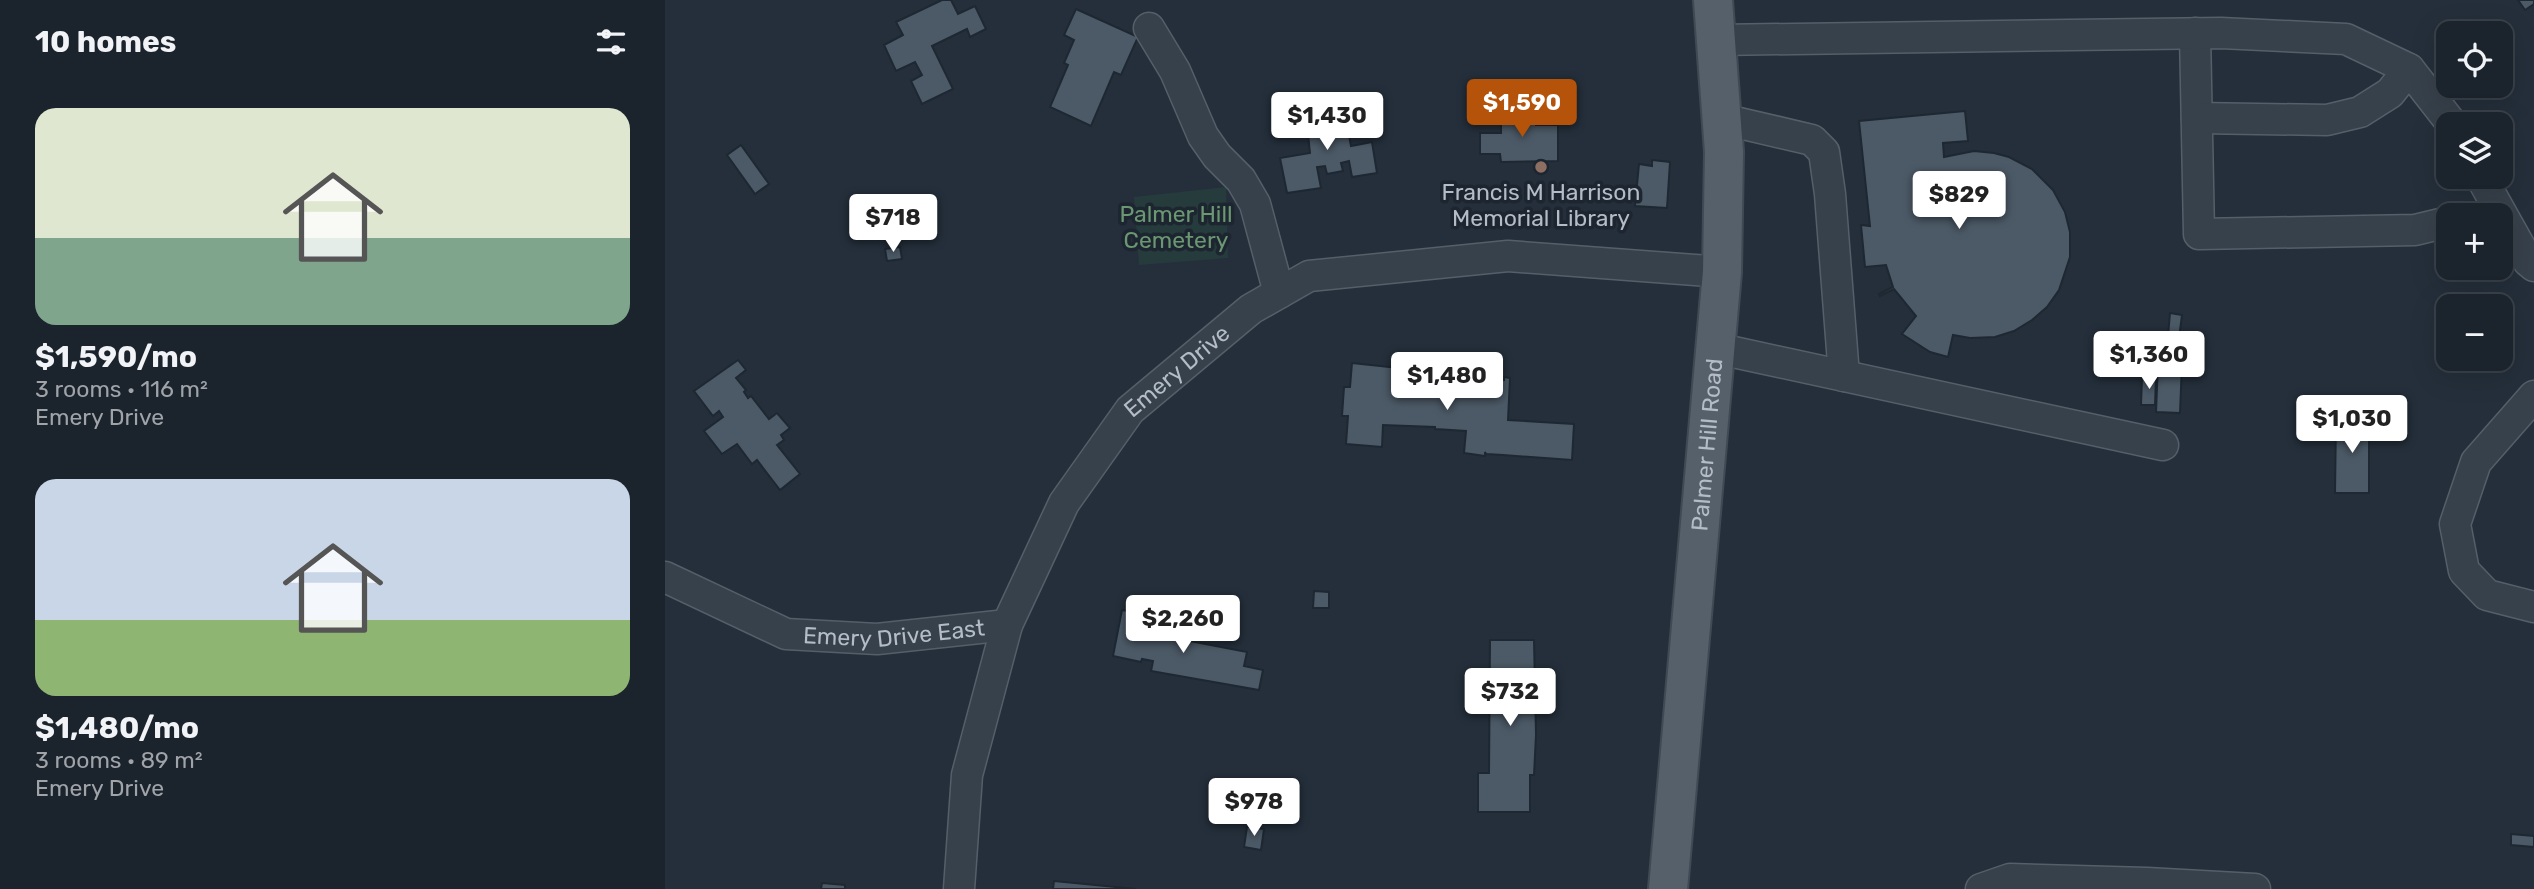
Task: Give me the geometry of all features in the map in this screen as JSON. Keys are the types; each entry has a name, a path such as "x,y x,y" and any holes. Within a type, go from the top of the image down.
{"main road":[{"name":"Palmer Hill Road","path":"1668,889 1721,272 1724,152 1713,0"}],"street":[{"path":"1149,28 1175,71 1203,136 1217,156 1241,180 1255,204 1279,293"},
{"path":"2195,33 2199,234 2415,230 2436,225"},
{"path":"1716,40 2195,33 2346,38 2409,69 2443,112"},
{"path":"2197,118 2327,120 2360,112 2390,93 2409,69"},
{"path":"1722,120 1812,140 1824,152 1830,194 1844,376"},
{"path":"2513,243 2534,266"},
{"name":"Emery Drive","path":"959,889 967,775 1007,625 1064,503 1130,410 1251,309 1309,276 1508,256 1721,272"},
{"path":"1715,348 2163,445"},
{"path":"2534,396 2476,462 2455,524 2464,571 2487,595 2534,607"},
{"name":"Emery Drive East","path":"665,577 786,634 877,639 1007,625"},
{"path":"1982,889 2010,879 2255,889"}],"green space":[{"name":"Palmer Hill Cemetery","path":"1226,187 1228,258 1139,265 1134,197"}],"building":[{"path":"942,0 951,0 958,14 975,6 986,29 970,37 967,29 932,46 953,89 922,104 911,81 922,75 915,62 896,71 884,45 903,35 896,22"},
{"path":"2518,0 2534,0 2534,4 2525,10"},
{"path":"1076,9 1138,37 1121,75 1114,72 1091,126 1050,107 1068,65 1064,63 1074,40 1064,35"},
{"path":"1341,102 1343,121 1346,120 1351,146 1372,142 1377,173 1352,177 1349,161 1341,163 1343,171 1327,174 1325,166 1317,167 1321,188 1287,193 1280,158 1310,153 1306,116 1317,114 1315,107"},
{"path":"1501,110 1536,110 1536,125 1558,125 1558,161 1501,162 1500,154 1480,154 1480,133 1501,133"},
{"path":"1965,111 1968,141 1943,143 1944,157 1974,151 1994,153 2009,157 2032,169 2053,190 2065,212 2070,232 2070,257 2059,290 2047,307 2032,320 2014,331 1995,337 1970,338 1953,335 1948,357 1930,352 1902,334 1916,316 1894,289 1880,296 1879,294 1893,287 1886,265 1865,267 1861,225 1870,226 1859,121"},
{"path":"741,145 769,184 755,194 727,155"},
{"path":"1652,160 1670,162 1667,208 1635,206 1639,164 1652,166"},
{"path":"900,247 902,259 887,261 885,249"},
{"path":"2170,313 2182,315 2179,338 2168,336"},
{"path":"738,360 746,370 736,378 746,390 744,392 748,398 751,396 769,419 777,413 790,428 781,435 784,440 777,445 800,474 780,490 757,460 752,464 737,444 722,454 704,431 723,417 719,411 713,416 694,391"},
{"path":"2158,362 2182,363 2180,413 2156,412"},
{"path":"1352,363 1417,370 1436,369 1436,373 1475,375 1475,378 1510,378 1508,420 1574,424 1572,460 1485,452 1485,456 1464,453 1466,431 1435,427 1383,425 1382,447 1346,444 1348,416 1342,416 1344,387 1350,387"},
{"path":"2142,377 2156,377 2155,405 2141,405"},
{"path":"2336,417 2369,418 2369,493 2335,493"},
{"path":"1314,591 1329,592 1329,608 1313,608"},
{"path":"1122,610 1151,615 1148,633 1247,652 1244,666 1263,670 1259,690 1151,671 1153,661 1142,659 1141,662 1113,656"},
{"path":"1490,640 1534,640 1536,735 1534,775 1530,775 1530,812 1478,812 1478,773 1489,773"},
{"path":"1247,827 1264,829 1261,850 1244,847"},
{"path":"2511,834 2534,836 2534,847 2511,845"},
{"path":"1054,881 1136,889 1053,889"},
{"path":"822,883 845,885 845,889 821,889"}],"place":[{"name":"Francis M Harrison Memorial Library","path":"1541,167"}]}
